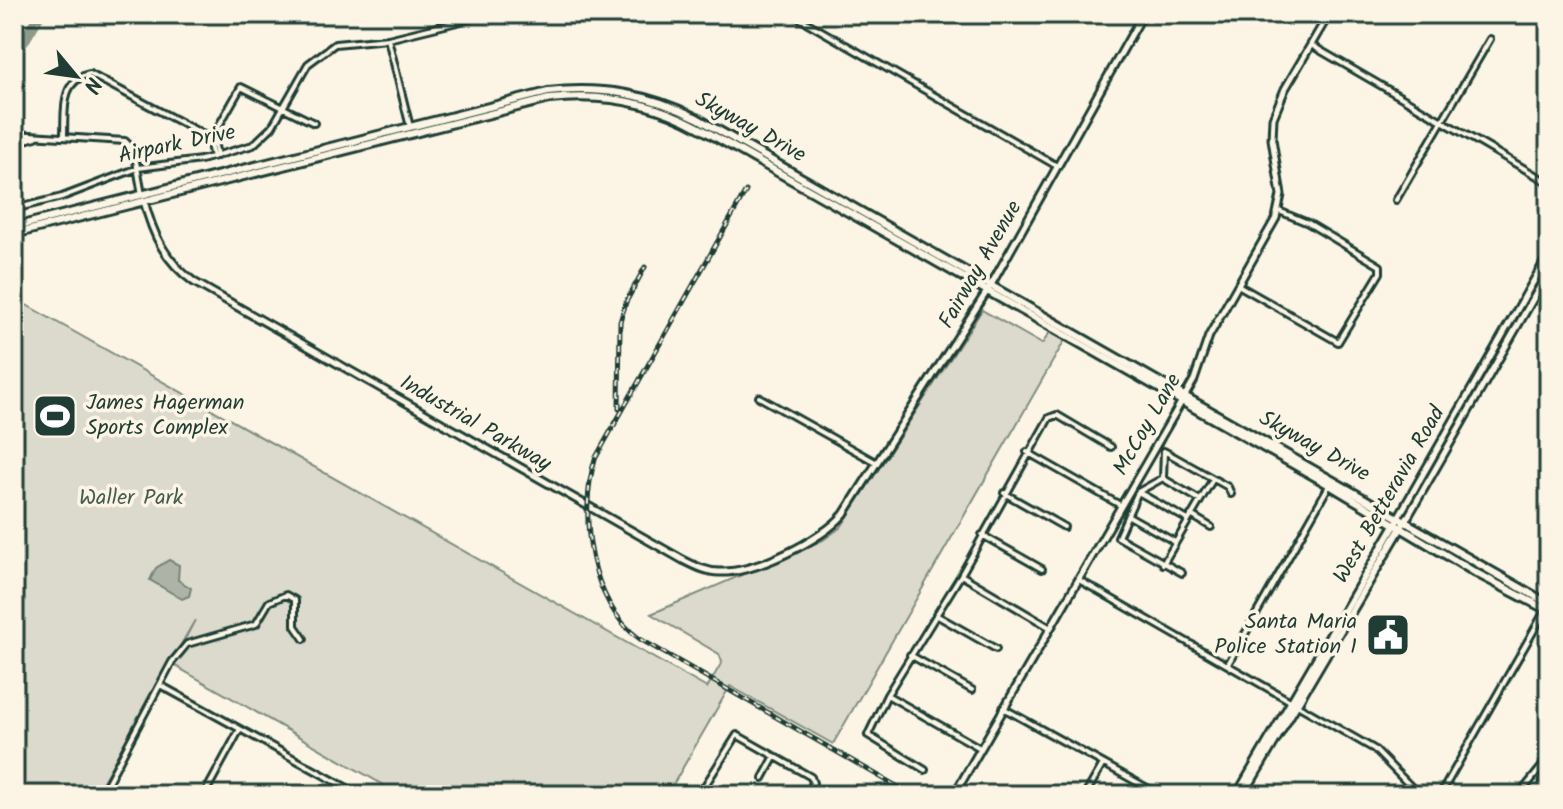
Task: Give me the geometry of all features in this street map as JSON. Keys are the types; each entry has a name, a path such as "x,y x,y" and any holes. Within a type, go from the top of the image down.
{"main road":[{"name":"Skyway Drive","path":"14,234 548,92 595,89 638,95 697,118 1183,398 1402,518 1548,608"},
{"name":"Skyway Drive","path":"14,227 142,193 410,130"},
{"name":"Skyway Drive","path":"1331,481 1398,526 1548,608"},
{"name":"West Betteravia Road","path":"1243,795 1402,518"},
{"name":"West Betteravia Road","path":"1237,795 1295,703"}],"street":[{"name":"Airpark Drive","path":"14,209 62,197 138,168 215,157 258,142 284,107 308,64 324,50 346,42 388,39 490,14"},
{"path":"792,14 1057,166"},
{"name":"Fairway Avenue","path":"835,526 990,288 1143,14"},
{"name":"McCoy Lane","path":"954,795 1183,398 1196,374 1204,346 1279,211 1281,182 1272,139 1273,118 1285,89 1329,14"},
{"path":"388,39 410,130"},
{"path":"1396,200 1490,39"},
{"path":"1311,45 1549,183"},
{"path":"64,135 67,92 76,80 90,74 210,137"},
{"path":"215,157 210,137 241,87 314,123"},
{"path":"14,134 125,141 134,150 144,201"},
{"path":"14,143 42,135"},
{"name":"Industrial Parkway","path":"144,201 159,245 174,266 194,282 693,565 722,573 744,569 804,544 835,526"},
{"path":"1238,285 1338,342 1380,273 1380,266 1297,217 1279,211"},
{"name":"West Betteravia Road","path":"1402,518 1549,254"},
{"name":"West Betteravia Road","path":"1402,518 1549,271"},
{"path":"759,397 877,463"},
{"path":"925,770 868,737 910,655 961,575 1027,452 1053,415 1111,447"},
{"path":"1163,478 1164,451 1230,489 1231,494"},
{"path":"1027,452 1120,505"},
{"path":"1163,478 1138,492 1118,537 1182,573"},
{"path":"1163,478 1200,500"},
{"path":"1163,564 1213,479"},
{"path":"1227,664 1331,481"},
{"path":"1138,492 1211,527"},
{"path":"1004,493 1064,527"},
{"path":"1129,516 1175,542"},
{"path":"982,535 1042,569"},
{"path":"961,575 1049,627"},
{"path":"1077,579 1384,756 1419,795"},
{"path":"101,795 160,685 187,644 256,624 269,602 286,595 295,600 295,626 304,639"},
{"path":"1440,795 1548,608"},
{"path":"936,615 996,649"},
{"path":"910,655 972,690"},
{"path":"160,685 352,794 360,795"},
{"path":"887,695 980,748"},
{"path":"1003,708 1160,795"},
{"path":"204,795 240,729"},
{"path":"699,795 735,736 811,777 813,783 807,795"},
{"path":"763,778 775,756"},
{"path":"1519,795 1549,758"},
{"path":"1085,795 1103,764"}],"green space":[{"name":"Waller Park","path":"14,298 707,688 722,662 719,654 651,614 823,540 841,527 982,310 1042,344 1050,332 1065,340 833,744 730,686 667,795 401,795 172,664 195,620 95,795 14,795"}],"shaded area":[{"path":"169,560 179,565 178,580 191,588 189,596 182,599 150,580 156,568"}],"taxiway":[{"path":"14,50 22,44 40,14"}],"railway":[{"path":"746,191 595,459 588,506 592,557 609,604 623,624 640,639 912,795"},
{"path":"619,409 620,322 626,302 645,267"}],"place":[{"name":"James Hagerman Sports Complex","path":"55,416"},
{"name":"Santa Maria Police Station 1","path":"1388,635"}]}
